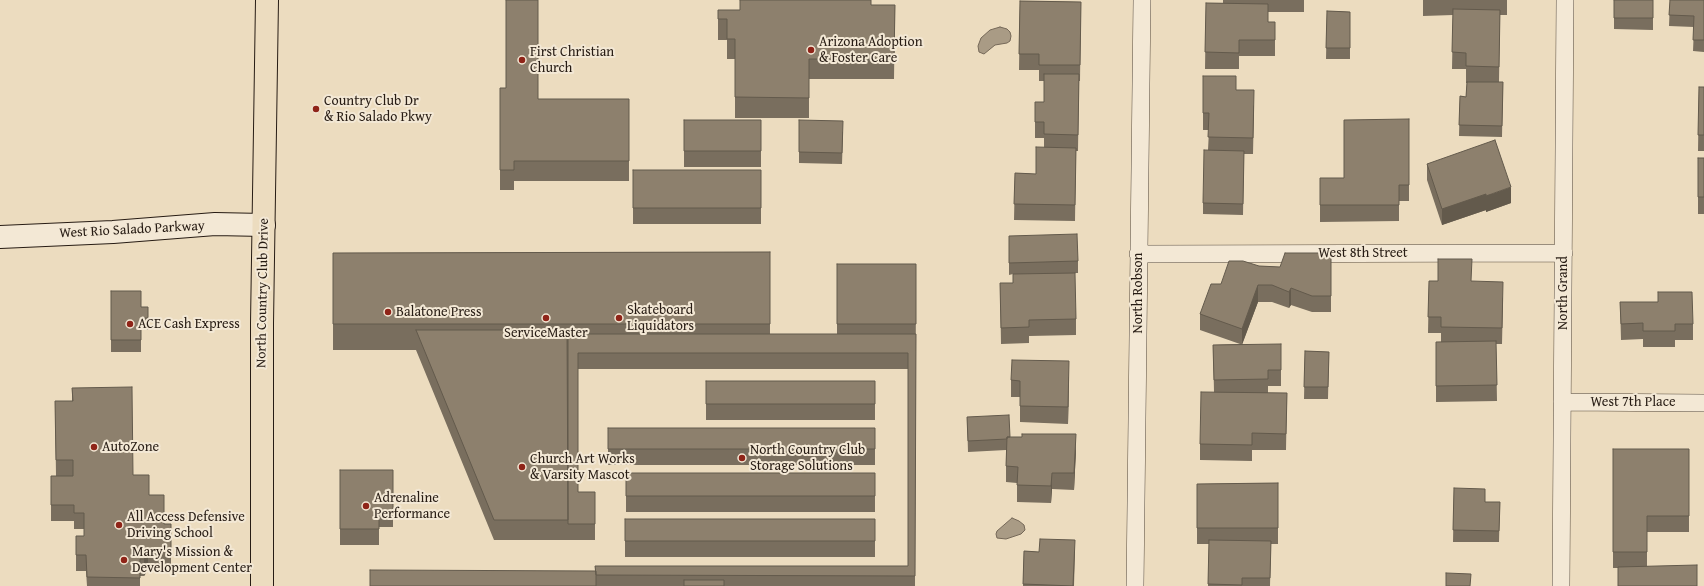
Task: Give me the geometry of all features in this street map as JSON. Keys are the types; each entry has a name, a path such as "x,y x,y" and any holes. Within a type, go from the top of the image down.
{"main road":[{"name":"North Country Club Drive","path":"262,586 262,323 267,0"},
{"name":"West Rio Salado Parkway","path":"0,237 113,232 215,224 264,225"}],"street":[{"name":"North Robson","path":"1135,586 1142,0"},
{"name":"North Grand","path":"1561,586 1565,0"},
{"name":"West 8th Street","path":"1138,254 1564,253"},
{"name":"West 7th Place","path":"1562,402 1704,403"}],"shaded area":[{"path":"1000,27 1007,29 1010,32 1010,41 995,45 984,54 979,52 978,46 981,38 990,30"},
{"path":"1012,518 1024,525 1025,530 1021,534 1006,539 997,538 997,531"}],"building":[{"name":"First Christian Church","path":"506,0 538,0 538,99 629,99 629,161 514,161 514,170 500,170 500,88 506,88"},
{"name":"Arizona Adoption & Foster Care","path":"740,0 871,0 871,5 895,5 894,59 809,59 809,98 735,97 735,39 727,39 727,19 718,19 718,10 740,10"},
{"path":"1614,0 1653,0 1653,18 1614,18"},
{"path":"1670,0 1704,0 1704,40 1693,40 1694,16 1669,15"},
{"path":"1020,1 1081,2 1080,65 1039,65 1039,54 1019,54"},
{"path":"1206,3 1268,4 1268,22 1275,22 1275,40 1239,40 1239,53 1205,52"},
{"path":"1453,9 1500,10 1499,67 1466,66 1466,53 1452,52"},
{"path":"1327,11 1350,12 1350,48 1326,48"},
{"path":"1044,74 1079,74 1078,135 1044,134 1044,122 1035,122 1035,102 1044,102"},
{"path":"1203,76 1236,76 1236,90 1254,90 1253,138 1208,137 1209,113 1203,113"},
{"path":"1467,82 1503,82 1502,126 1459,125 1460,96 1466,97"},
{"path":"1699,87 1704,87 1704,135 1698,135"},
{"path":"1409,119 1409,185 1399,185 1399,205 1320,205 1320,178 1344,178 1344,120"},
{"path":"684,120 761,120 761,151 684,151"},
{"path":"799,120 843,121 842,153 799,152"},
{"path":"1495,140 1511,187 1442,209 1427,164"},
{"path":"1036,147 1076,148 1075,205 1014,204 1015,173 1036,174"},
{"path":"1204,150 1244,151 1243,204 1203,203"},
{"path":"1698,158 1704,158 1704,197 1698,197"},
{"path":"633,170 761,170 761,208 633,208"},
{"path":"1077,234 1078,261 1009,263 1009,236"},
{"path":"770,252 770,324 333,324 333,253"},
{"path":"1285,253 1331,253 1331,296 1312,296 1291,288 1289,292 1272,285 1258,285 1242,329 1200,314 1211,284 1221,284 1229,261 1243,261 1259,266 1280,267"},
{"path":"1438,259 1472,259 1471,281 1503,282 1502,328 1441,327 1441,317 1428,317 1429,281 1438,281"},
{"path":"837,264 916,264 916,324 837,324"},
{"path":"1075,273 1076,319 1029,320 1029,327 1001,328 1000,283 1013,283 1013,274"},
{"name":"ACE Cash Express","path":"111,291 141,291 141,307 148,307 148,318 141,318 141,340 111,340"},
{"path":"1658,292 1692,292 1693,324 1675,324 1675,331 1643,331 1643,323 1621,324 1620,302 1658,302"},
{"path":"416,330 567,330 568,520 494,520"},
{"path":"568,334 916,334 915,576 596,575 595,566 908,566 908,353 578,353 578,492 595,492 595,524 568,524"},
{"path":"1496,341 1497,385 1436,386 1436,342"},
{"path":"1281,344 1281,370 1268,370 1268,379 1214,380 1213,345"},
{"path":"1305,351 1329,352 1328,387 1304,387"},
{"path":"1012,360 1069,361 1068,407 1020,406 1020,381 1011,380"},
{"path":"706,381 875,381 875,404 706,404"},
{"path":"132,387 133,475 149,475 149,495 164,495 164,524 171,524 171,550 161,550 161,554 148,554 144,559 140,559 140,578 87,577 86,555 76,555 76,536 84,536 84,513 74,513 74,505 51,505 51,476 73,476 73,460 56,460 55,401 73,401 72,388"},
{"path":"1201,392 1287,393 1286,434 1252,433 1252,445 1200,444"},
{"path":"1009,415 1010,437 1007,437 1007,439 968,441 967,417"},
{"path":"608,428 875,428 875,449 608,449"},
{"path":"1022,434 1076,434 1074,473 1052,473 1051,486 1017,485 1018,467 1006,466 1007,437 1022,437"},
{"path":"1613,449 1689,449 1689,516 1647,516 1647,552 1613,552"},
{"name":"Adrenaline Performance","path":"340,470 393,470 393,511 379,511 379,529 340,529"},
{"path":"626,473 875,473 875,496 626,496"},
{"path":"1278,483 1278,528 1197,528 1197,484"},
{"path":"1454,488 1485,489 1485,502 1500,502 1499,531 1453,530"},
{"path":"625,519 875,519 875,541 625,541"},
{"path":"1040,539 1075,540 1073,586 1023,584 1024,551 1039,552"},
{"path":"1209,540 1271,541 1270,578 1242,578 1242,585 1208,584"},
{"path":"1697,565 1697,586 1618,586 1618,567"},
{"path":"370,570 596,571 596,586 370,586"},
{"path":"1446,573 1471,574 1470,586 1446,586"},
{"path":"684,580 724,580 724,586 684,586"}],"place":[{"name":"Arizona Adoption & Foster Care","path":"811,50"},
{"name":"First Christian Church","path":"522,60"},
{"name":"Country Club Dr & Rio Salado Pkwy","path":"316,109"},
{"name":"Balatone Press","path":"388,312"},
{"name":"ServiceMaster","path":"546,318"},
{"name":"Skateboard Liquidators","path":"619,318"},
{"name":"ACE Cash Express","path":"130,324"},
{"name":"AutoZone","path":"94,447"},
{"name":"North Country Club Storage Solutions","path":"742,458"},
{"name":"Church Art Works & Varsity Mascot","path":"522,467"},
{"name":"Adrenaline Performance","path":"366,506"},
{"name":"All Access Defensive Driving School","path":"119,525"},
{"name":"Mary's Mission & Development Center","path":"124,560"}]}
